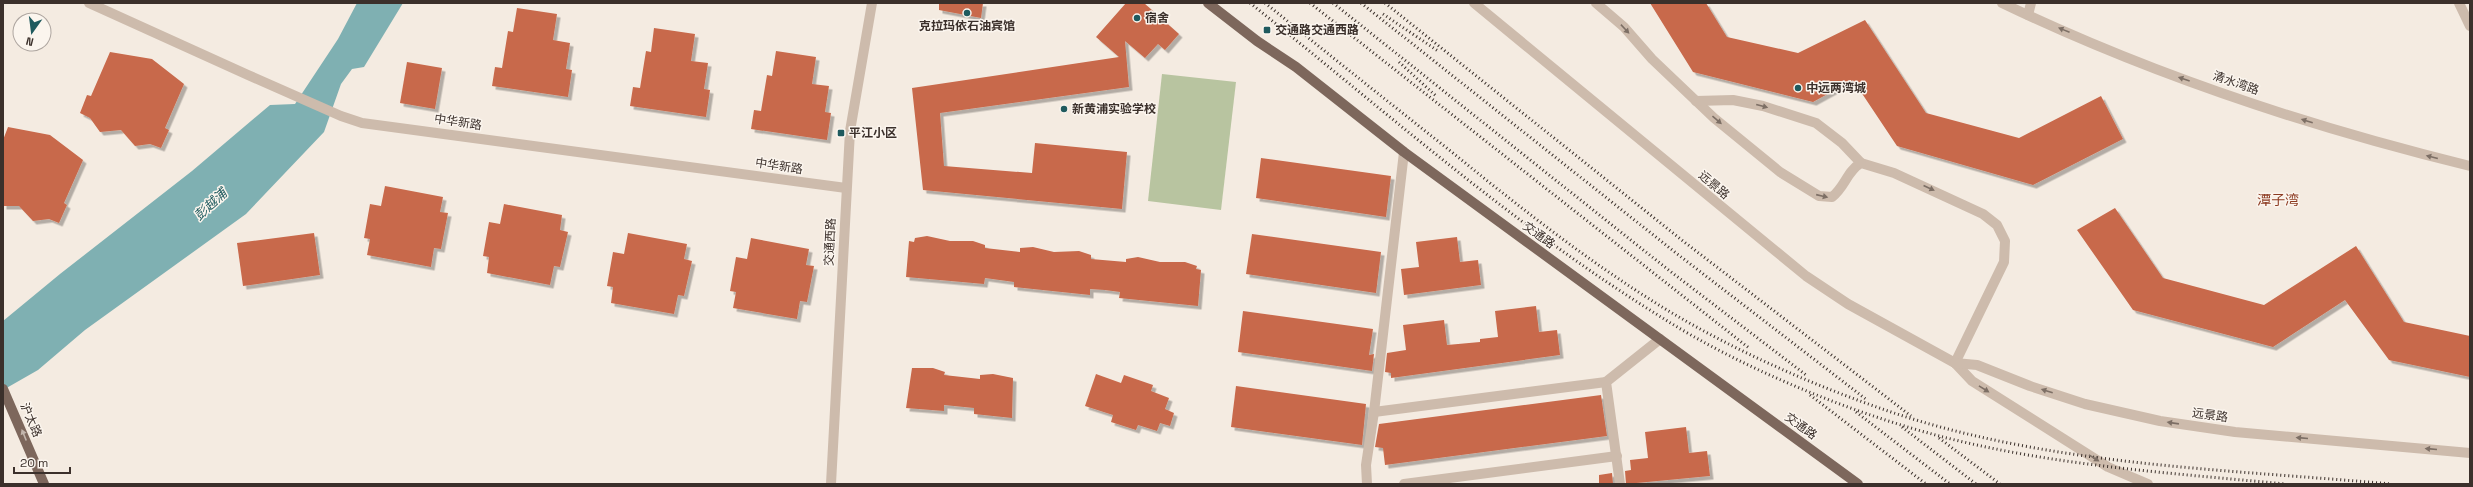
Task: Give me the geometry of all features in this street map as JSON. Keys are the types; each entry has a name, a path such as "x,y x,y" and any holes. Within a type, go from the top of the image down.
{"main road":[{"name":"交通路","path":"1208,3 1257,41 1296,67 1404,152 1858,484"},
{"name":"沪太路","path":"3,389 13,409 44,484"}],"street":[{"name":"中华新路","path":"89,3 341,116 362,123 846,188"},
{"name":"交通西路","path":"831,484 850,131 872,3"},
{"name":"远景路","path":"1474,3 1768,247 1806,276 1848,304 1955,363 1972,381 2108,467 2148,484"},
{"path":"1596,3 1624,27 1652,59 1696,101 1780,172 1820,196 1832,197 1840,191 1853,168 1861,162"},
{"name":"清水湾路","path":"2002,3 2166,72 2283,113 2400,149 2470,166"},
{"path":"2028,15 2031,3"},
{"path":"2459,3 2470,26"},
{"path":"1696,101 1733,100 1763,106 1816,123 1842,143 1861,162 1894,173 1983,214 1997,225 2005,241 2004,262 1955,363"},
{"path":"1368,484 1366,465 1374,412 1404,152"},
{"path":"1374,412 1606,382 1660,339"},
{"name":"远景路","path":"1955,363 1978,365 2030,386 2085,404 2160,421 2243,432 2470,453"},
{"path":"1606,382 1620,484"},
{"path":"1404,484 1617,456"}],"green space":[{"path":"1162,74 1236,82 1221,210 1148,201"}],"water":[{"name":"彭越浦","path":"357,3 403,3 364,67 352,69 341,84 324,132 246,214 85,330 38,370 3,390 3,321 60,274 192,171 270,105 295,104 338,39"}],"building":[{"name":"克拉玛依石油宾馆","path":"939,3 983,3 981,18 939,10"},
{"path":"1126,3 1144,3 1179,34 1165,50 1158,44 1145,58 1125,41 1129,87 940,113 944,166 1032,173 1035,143 1127,152 1122,209 923,190 912,88 1119,57 1096,37"},
{"name":"中远两湾城","path":"1650,3 1706,3 1727,37 1798,53 1865,20 1926,113 2019,138 2101,96 2123,139 2033,185 1897,146 1853,80 1813,102 1693,72"},
{"path":"517,8 557,14 553,40 570,43 566,69 572,70 568,97 492,86 495,67 502,68 508,31 513,32"},
{"path":"654,28 695,34 691,61 708,63 704,89 710,90 706,117 630,106 633,87 640,88 646,51 651,52"},
{"path":"776,51 816,57 812,84 829,86 825,112 831,113 827,140 751,129 754,110 761,111 767,75 772,76"},
{"path":"110,52 152,59 184,84 165,128 169,130 161,148 150,144 135,146 121,130 100,132 90,118 80,113 87,95 91,96"},
{"path":"407,62 442,68 435,109 400,103"},
{"path":"8,127 50,135 83,160 64,203 67,205 59,223 49,219 33,221 19,206 3,206 3,140"},
{"path":"1261,158 1391,176 1386,217 1256,198"},
{"path":"385,186 443,197 440,212 448,213 441,249 434,248 431,267 367,255 370,239 364,238 370,204 381,206"},
{"path":"504,204 562,215 560,230 568,232 560,267 554,266 550,285 487,273 489,257 483,256 489,222 500,224"},
{"path":"2115,208 2163,278 2264,305 2356,246 2404,322 2470,336 2470,377 2389,360 2345,300 2273,347 2133,310 2077,230"},
{"path":"314,233 320,275 243,286 237,243"},
{"path":"628,233 687,244 684,259 692,261 684,296 678,295 674,314 611,303 613,287 607,286 613,252 624,254"},
{"path":"1252,234 1381,252 1376,293 1246,274"},
{"path":"927,236 950,241 973,241 985,245 985,248 1020,252 1020,248 1033,247 1054,252 1079,251 1091,255 1091,259 1126,262 1126,259 1138,257 1160,262 1185,262 1197,266 1196,269 1201,270 1198,306 1119,298 1120,292 1105,290 1090,289 1090,295 1014,287 1014,282 985,278 984,284 906,277 909,241 914,242 915,238"},
{"path":"1457,237 1460,262 1478,260 1481,285 1404,295 1401,269 1419,267 1416,242"},
{"path":"751,238 809,249 806,265 814,266 807,302 800,301 797,319 733,308 736,292 730,291 736,257 747,259"},
{"path":"1536,306 1539,332 1557,330 1560,355 1391,378 1391,373 1385,372 1387,353 1406,350 1403,325 1444,320 1447,345 1480,342 1480,339 1498,337 1495,311"},
{"path":"1243,311 1373,329 1369,355 1374,354 1372,371 1238,352"},
{"path":"912,368 933,368 945,372 944,375 980,379 980,375 993,374 1013,378 1012,418 974,414 974,408 944,405 944,411 906,408"},
{"path":"1096,374 1121,383 1124,375 1153,385 1151,391 1169,398 1165,409 1174,413 1170,426 1160,423 1157,431 1138,425 1136,430 1111,422 1113,415 1085,406"},
{"path":"1236,386 1366,404 1362,445 1231,427"},
{"path":"1601,395 1607,436 1385,465 1383,448 1375,447 1379,424"},
{"path":"1686,427 1689,453 1707,451 1710,476 1626,484 1625,471 1631,470 1630,460 1648,458 1645,432"},
{"path":"1612,473 1613,484 1599,484 1599,475"}],"railway":[{"path":"1250,3 1451,166 1554,245 1661,317 1693,336 1763,372 1837,403 1874,416 1911,428 1989,448 2073,462 2157,472 2285,484"},
{"path":"1265,3 1501,192 1610,273 1667,310 1721,340 1805,379 1891,412 1952,430 2013,444 2076,455 2139,463 2391,484"},
{"path":"1310,3 1749,348"},
{"path":"1333,3 1666,268 1806,375"},
{"path":"1361,3 1676,253 1867,400"},
{"path":"1385,3 1683,241 1911,416"},
{"path":"1383,14 1438,51"},
{"path":"1399,62 1436,96"},
{"path":"1810,395 1926,484"},
{"path":"1856,412 1950,484"},
{"path":"1902,427 1976,484"},
{"path":"1939,438 2000,484"}],"place":[{"name":"克拉玛依石油宾馆","path":"967,13"},
{"name":"宿舍","path":"1137,18"},
{"name":"交通路交通西路","path":"1267,30"},
{"name":"中远两湾城","path":"1798,88"},
{"name":"新黄浦实验学校","path":"1064,109"},
{"name":"平江小区","path":"841,133"}],"district":[{"name":"潭子湾","path":"2278,200"}]}
